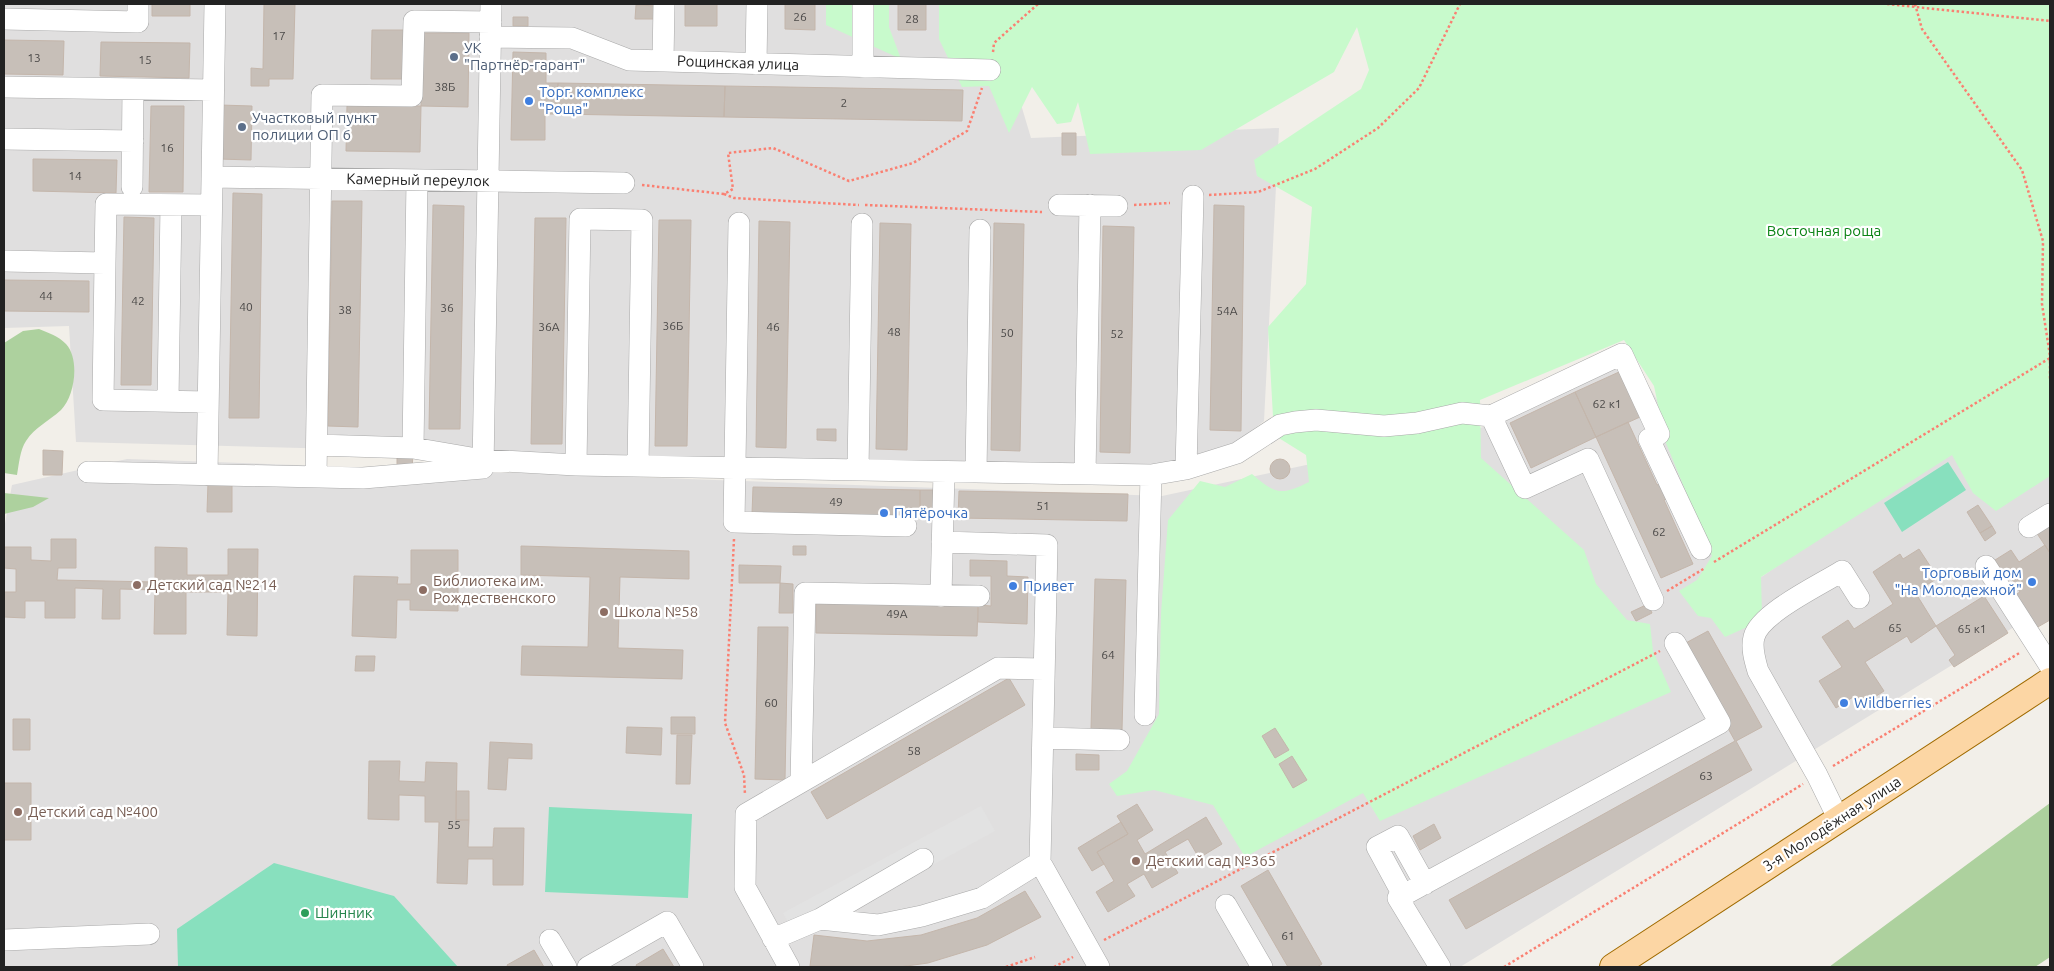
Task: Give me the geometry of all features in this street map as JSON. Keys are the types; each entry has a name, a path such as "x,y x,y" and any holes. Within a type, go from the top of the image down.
{"main road":[{"name":"3-я Молодёжная улица","path":"1613,967 2050,681"}],"street":[{"path":"4,20 138,22 138,4"},
{"path":"207,475 215,4"},
{"path":"663,61 664,4"},
{"path":"756,64 757,4"},
{"path":"863,4 863,67"},
{"name":"Рощинская улица","path":"321,179 322,95 412,96 414,21 491,21 572,38 629,60 990,70"},
{"path":"483,464 491,21"},
{"path":"4,87 213,90"},
{"path":"132,187 133,89"},
{"path":"4,139 133,141"},
{"name":"Камерный переулок","path":"212,177 624,183"},
{"path":"316,477 321,179"},
{"path":"413,448 417,180"},
{"path":"1186,469 1193,196"},
{"path":"208,402 103,400 105,262 106,204 211,205"},
{"path":"168,401 171,205"},
{"path":"1059,205 1117,206"},
{"path":"1085,474 1090,206"},
{"path":"576,465 580,219 642,220 638,466"},
{"path":"739,224 734,522 906,526"},
{"path":"858,470 862,224"},
{"path":"976,472 980,230"},
{"path":"4,261 105,262"},
{"path":"88,472 363,478 483,464 1151,475 1186,469 1237,453 1280,425 1296,422 1316,420 1384,426 1417,423 1462,413 1491,416 1622,354 1659,434 1649,439 1701,548"},
{"path":"1491,416 1524,488 1588,459 1653,600"},
{"path":"317,445 413,448 483,464"},
{"path":"941,596 944,472"},
{"path":"1145,715 1151,475"},
{"path":"2029,527 2050,514"},
{"path":"942,542 1047,545 1040,862 1099,967"},
{"path":"1986,566 2050,666"},
{"path":"1839,820 1817,775 1758,671 1754,654 1754,637 1761,625 1775,613 1842,572 1859,598"},
{"path":"801,782 805,593 979,596"},
{"path":"1440,967 1398,898 1720,723 1674,643"},
{"path":"788,967 745,888 746,814 998,668 1044,669"},
{"path":"1042,738 1119,740"},
{"path":"1403,895 1377,847 1398,836 1424,884"},
{"path":"773,939 820,919 924,859"},
{"path":"820,919 878,925 922,916 982,898 1040,862"},
{"path":"1226,905 1262,967"},
{"path":"588,967 667,922 693,967"},
{"path":"4,940 149,934"},
{"path":"550,940 566,967"}],"path":[{"path":"724,194 733,189 728,153 773,148 849,181 913,163 967,131 990,70 994,43 1038,4"},
{"path":"1193,196 1258,192 1315,169 1378,128 1419,88 1460,4"},
{"path":"1887,4 1916,5 2050,21"},
{"path":"1916,5 1922,29 2022,170 2043,241 2042,304 2050,358 2048,378 2050,381"},
{"path":"624,183 724,194 734,198 825,204 958,207 1048,212 1059,205"},
{"path":"1117,206 1170,203"},
{"path":"1653,600 2050,358"},
{"path":"734,522 726,724 744,775 746,814"},
{"path":"1054,967 1674,643"},
{"path":"1504,967 2036,643"},
{"path":"1006,967 1034,957"}],"shaded area":[{"path":"4,4 991,4 1031,138 1279,128 1264,421 1232,446 1142,470 76,442 69,326 4,328"},
{"path":"1627,348 1760,578 2050,376 2050,605 1460,967 4,967 4,529 12,485 127,459 1162,496 1493,425"},
{"path":"981,806 995,831 797,939 783,913"}],"green space":[{"path":"826,4 889,4 889,27 901,59 826,25"},
{"name":"Восточная роща","path":"939,4 2050,4 2050,476 1996,511 1973,493 1952,455 1761,577 1762,615 1745,628 1725,637 1711,618 1698,616 1679,591 1697,580 1712,556 1666,443 1654,386 1624,340 1480,400 1481,458 1584,550 1596,584 1627,620 1650,624 1653,651 1671,692 1380,821 1363,793 1245,857 1213,805 1154,790 1117,796 1109,784 1127,771 1159,714 1161,613 1168,520 1200,481 1225,487 1252,474 1267,486 1279,491 1292,489 1309,482 1306,455 1274,435 1268,327 1306,284 1312,207 1257,176 1254,160 1361,89 1369,70 1357,27 1334,72 1201,150 1090,154 1078,102 1071,122 1057,124 1032,87 1009,133 989,86 962,87 939,39"},
{"path":"39,329 60,339 70,351 73,359 74,377 70,396 61,410 38,428 26,441 21,453 17,475 4,473 4,343 23,331"},
{"path":"1948,462 1966,490 1902,532 1884,503"},
{"path":"4,493 49,498 33,507 4,514"},
{"path":"2050,803 2050,957 2035,967 1829,967"},
{"path":"549,807 692,814 688,898 545,892"},
{"name":"Шинник","path":"274,863 394,896 458,967 178,967 177,929"}],"building":[{"path":"152,4 190,4 190,16 152,16"},
{"path":"264,4 295,4 293,79 269,79 269,86 251,86 251,68 263,69"},
{"path":"685,4 717,4 717,26 685,26"},
{"path":"785,4 815,4 815,30 785,29"},
{"path":"898,4 926,4 926,30 898,30"},
{"path":"636,5 659,6 659,19 635,19"},
{"path":"513,17 528,17 528,26 513,26"},
{"path":"372,30 406,30 405,79 371,79"},
{"path":"422,33 469,33 468,107 421,106"},
{"path":"4,40 64,41 63,75 4,74"},
{"path":"101,42 190,43 189,78 100,76"},
{"path":"513,52 546,53 546,83 558,83 557,114 545,114 545,140 511,140"},
{"path":"558,83 725,86 724,117 557,114"},
{"path":"725,86 963,90 962,121 724,117"},
{"path":"220,105 252,106 251,160 219,159"},
{"path":"347,105 421,106 420,152 346,151"},
{"path":"151,106 184,106 183,192 149,192"},
{"path":"1062,133 1076,133 1076,155 1062,155"},
{"path":"33,159 117,160 116,193 33,191"},
{"path":"233,193 262,194 259,418 229,418"},
{"path":"332,201 362,201 358,427 328,426"},
{"path":"433,205 464,206 460,429 429,429"},
{"path":"1214,205 1244,206 1241,431 1210,430"},
{"path":"124,217 154,218 151,385 121,385"},
{"path":"535,218 566,218 562,444 531,444"},
{"path":"659,220 691,220 687,446 655,446"},
{"path":"759,221 790,222 786,448 756,447"},
{"path":"880,223 911,224 907,450 876,449"},
{"path":"994,223 1024,224 1020,451 991,450"},
{"path":"1103,226 1134,227 1130,453 1100,452"},
{"path":"4,280 89,281 89,312 4,311"},
{"path":"1619,372 1640,417 1596,437 1575,392"},
{"path":"1575,392 1596,437 1531,468 1510,423"},
{"path":"1628,422 1657,485 1665,482 1672,497 1664,500 1693,564 1661,578 1596,437"},
{"path":"817,429 836,429 836,441 817,440"},
{"path":"43,450 63,451 62,475 43,475"},
{"path":"397,454 413,454 412,470 397,470"},
{"path":"1280,459 1287,462 1290,469 1287,476 1280,479 1273,476 1270,469 1273,462"},
{"path":"208,483 232,483 232,512 207,512"},
{"path":"753,487 920,490 920,517 752,514"},
{"path":"920,490 933,490 933,517 920,517"},
{"path":"959,491 1128,494 1127,521 958,518"},
{"path":"1978,505 1992,526 1980,533 1967,512"},
{"path":"2050,523 2050,553 2036,532"},
{"path":"1992,526 1996,533 1985,541 1980,533"},
{"name":"Детский сад №214","path":"51,539 76,539 76,568 58,568 57,580 155,582 155,547 187,548 187,575 228,575 228,549 258,549 257,636 227,635 228,592 186,592 186,634 154,634 155,590 120,589 120,619 102,619 103,589 75,588 75,618 45,618 45,601 25,601 25,618 4,617 4,592 16,592 16,569 4,568 4,547 31,547 31,560 51,561"},
{"name":"Торговый дом \"На Молодежной\"","path":"2045,545 2050,553 2050,620 2036,628 2015,595 2020,592 2005,569 2002,571 1995,560 2011,550 2019,562"},
{"name":"Школа №58","path":"521,546 689,551 689,579 620,577 618,648 683,650 682,679 521,675 522,646 588,647 590,577 521,575"},
{"path":"793,546 806,546 806,555 793,555"},
{"path":"1919,549 1938,578 1915,592 1936,626 1911,643 1907,636 1865,662 1884,691 1859,707 1853,697 1836,708 1819,681 1842,667 1822,637 1848,620 1854,629 1893,604 1873,572 1900,554 1903,559"},
{"path":"411,550 458,550 458,611 410,610 410,600 397,600 396,638 352,636 354,576 398,577 397,584 411,584"},
{"path":"970,560 1007,561 1007,576 1028,577 1027,624 978,622 978,605 991,606 991,576 970,576"},
{"path":"739,565 781,566 780,583 739,583"},
{"path":"1095,579 1126,580 1122,730 1091,729"},
{"path":"780,583 793,584 793,613 779,613"},
{"path":"1984,596 2008,633 1954,667 1949,660 1955,655 1936,626"},
{"path":"816,602 978,605 977,636 816,633"},
{"path":"1648,604 1652,613 1636,621 1631,612"},
{"path":"758,627 788,627 785,780 755,779"},
{"path":"1708,631 1762,727 1736,741 1752,770 1466,929 1449,900 1735,741 1682,645"},
{"path":"356,656 375,656 374,671 355,671"},
{"path":"1009,678 1025,705 827,819 811,792"},
{"path":"671,717 695,717 695,734 671,734"},
{"path":"13,719 30,719 30,750 13,750"},
{"path":"627,727 662,728 661,755 626,753"},
{"path":"1275,728 1289,750 1275,758 1262,736"},
{"path":"677,735 692,735 690,784 676,784"},
{"path":"490,742 532,744 532,759 508,758 506,790 488,789"},
{"path":"1076,754 1099,755 1099,770 1076,770"},
{"path":"1292,756 1307,780 1293,788 1279,764"},
{"path":"369,761 400,761 399,781 425,782 426,762 457,763 456,820 469,820 468,847 493,847 494,828 524,828 523,885 493,885 493,859 468,859 467,884 437,883 439,822 425,822 425,796 399,795 399,820 368,819"},
{"name":"Детский сад №400","path":"4,783 31,783 31,840 4,840"},
{"path":"456,791 469,791 469,820 456,820"},
{"name":"Детский сад №365","path":"1137,804 1153,830 1137,840 1145,854 1206,817 1222,844 1199,858 1188,839 1165,852 1178,873 1152,888 1144,874 1127,884 1135,896 1108,912 1096,892 1114,881 1097,852 1128,834 1117,816"},
{"path":"1121,822 1128,834 1097,852 1104,864 1092,871 1078,848"},
{"path":"1434,824 1441,838 1420,850 1413,836"},
{"path":"1268,870 1322,964 1317,967 1288,967 1241,886"},
{"path":"1025,891 1041,917 987,945 928,963 899,967 810,966 814,935 867,941 921,935 977,918"},
{"path":"663,949 674,967 637,967 636,965"},
{"path":"534,950 544,967 508,967 507,965"}],"place":[{"name":"УК \"Партнёр-гарант\"","path":"454,57"},
{"name":"Торг. комплекс \"Роща\"","path":"529,101"},
{"name":"Участковый пункт полиции ОП 6","path":"242,127"},
{"name":"Пятёрочка","path":"884,513"},
{"name":"Торговый дом \"На Молодежной\"","path":"2032,582"},
{"name":"Детский сад №214","path":"137,585"},
{"name":"Привет","path":"1013,586"},
{"name":"Библиотека им. Рождественского","path":"423,590"},
{"name":"Школа №58","path":"604,612"},
{"name":"Wildberries","path":"1844,703"},
{"name":"Детский сад №400","path":"18,812"},
{"name":"Детский сад №365","path":"1136,861"},
{"name":"Шинник","path":"305,913"}]}
